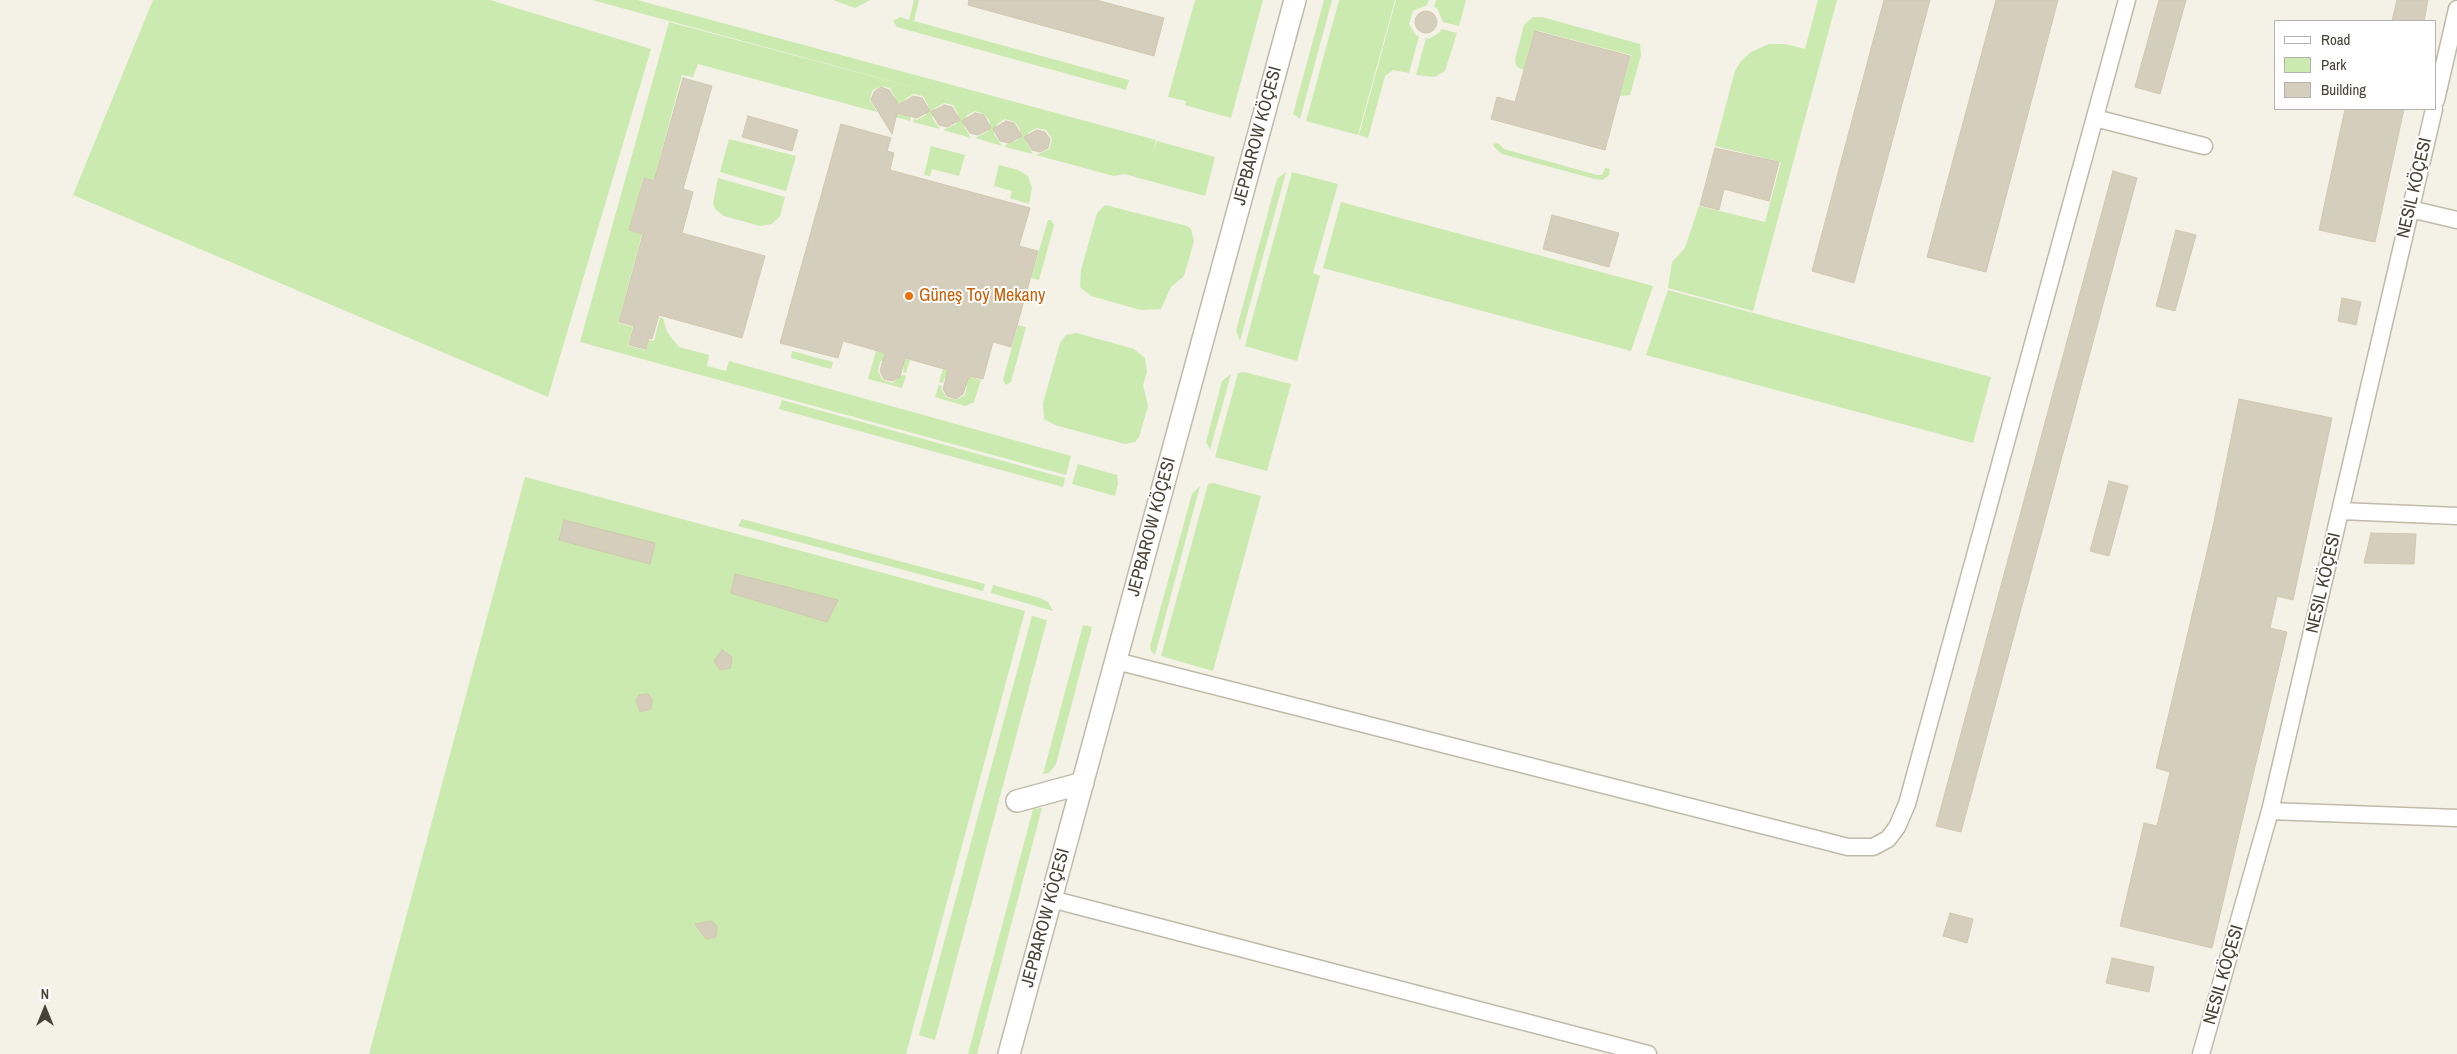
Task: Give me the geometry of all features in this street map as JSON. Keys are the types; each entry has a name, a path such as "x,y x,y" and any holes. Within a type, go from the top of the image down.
{"street":[{"name":"JEPBAROW KÖÇESI","path":"1009,1054 1295,0"},
{"path":"1116,661 1848,847 1873,847 1888,839 1897,827 1907,804 2127,0"},
{"path":"2437,96 2457,9"},
{"name":"NESIL KÖÇESI","path":"2201,1054 2270,812 2434,110"},
{"path":"2094,118 2204,146"},
{"path":"2410,209 2457,220"},
{"path":"2341,511 2457,516"},
{"path":"1017,801 1083,783"},
{"path":"2270,812 2457,818"},
{"path":"1051,899 1648,1054"}],"green space":[{"path":"153,0 490,0 651,49 548,397 73,195"},
{"path":"592,0 637,0 1156,140 1153,152 1157,141 1215,157 1205,196 1124,174 1114,176 1036,155 1049,149 1052,139 1046,130 1037,128 1028,133 1026,142 1033,154 1005,147 1006,144 1018,140 1020,130 1015,122 1005,119 997,124 994,134 1002,146 975,138 987,132 990,122 984,114 975,111 966,116 964,126 971,138 943,130 956,124 958,114 953,105 944,103 935,108 932,118 940,129 913,122 914,119 917,120 926,115 928,105 923,96 913,94 905,99 902,109 911,118 910,121 881,113 893,106 895,97 890,88 881,86 872,91 870,100 877,112 698,64 693,77 682,75 656,172 667,176 665,183 643,178 629,230 642,234 618,323 633,327 628,346 646,350 649,340 654,341 660,317 663,318 667,332 679,347 709,355 707,366 726,371 729,361 1071,456 1066,475 580,342 669,22 950,97"},
{"path":"833,0 870,0 855,8"},
{"path":"914,0 919,0 914,21 1129,80 1126,90 897,27 893,21 900,17 909,20"},
{"path":"1195,0 1263,0 1231,118 1185,105 1186,101 1168,97"},
{"path":"1324,0 1332,0 1300,119 1293,114"},
{"path":"1339,0 1395,0 1358,135 1306,121"},
{"path":"1396,0 1429,0 1427,5 1413,11 1409,24 1416,35 1419,36 1409,73 1393,70 1385,76 1368,138 1359,135"},
{"path":"1436,0 1466,0 1459,26 1443,22 1437,8 1434,7"},
{"path":"1818,0 1837,0 1753,311 1668,288 1672,262 1685,248 1699,206 1765,222 1781,162 1715,146 1735,71 1741,61 1751,52 1769,44 1785,44 1805,49"},
{"path":"1533,17 1542,17 1640,44 1641,55 1630,95 1620,96 1631,55 1535,30 1524,70 1517,67 1515,60 1524,25"},
{"path":"1441,29 1457,33 1445,71 1435,77 1416,75 1426,38 1429,39 1440,32"},
{"path":"729,139 796,156 786,191 720,172"},
{"path":"1498,143 1504,149 1597,175 1602,175 1605,168 1610,169 1609,175 1603,180 1595,179 1502,154 1494,147 1493,144"},
{"path":"931,146 965,155 959,176 932,169 930,176 924,175"},
{"path":"999,165 1018,170 1028,176 1032,188 1029,204 1010,198 1012,191 994,186"},
{"path":"1286,172 1240,341 1236,331 1275,186 1278,178"},
{"path":"1292,172 1338,184 1313,273 1320,276 1297,361 1245,346"},
{"path":"718,178 785,197 780,216 772,224 760,226 724,216 715,209 713,203"},
{"path":"1341,202 1653,286 1631,351 1323,268"},
{"path":"1105,205 1187,226 1191,229 1194,241 1184,276 1171,287 1161,309 1141,310 1091,296 1080,287 1081,270 1097,213"},
{"path":"1048,220 1051,220 1054,225 1039,280 1031,278"},
{"path":"1668,290 1991,377 1973,443 1646,355"},
{"path":"1018,325 1026,327 1011,382 1006,385 1003,380"},
{"path":"1077,333 1134,349 1145,358 1147,372 1143,385 1148,406 1139,437 1135,442 1125,444 1055,425 1044,419 1043,403 1060,343 1066,335"},
{"path":"792,351 833,362 831,369 791,358"},
{"path":"876,351 910,360 906,373 903,372 904,368 899,359 889,357 880,362 878,371 883,380 892,383 902,375 906,376 902,388 868,379"},
{"path":"943,369 981,380 974,402 965,406 935,397 939,385 942,386 941,389 946,397 956,400 965,395 967,386 963,377 953,374 944,379 943,383 939,382"},
{"path":"1244,372 1291,384 1267,471 1215,457 1238,373"},
{"path":"1231,374 1210,450 1206,442 1222,381"},
{"path":"782,400 1065,478 1063,487 779,409"},
{"path":"1078,464 1117,475 1118,484 1115,496 1072,484"},
{"path":"525,477 1025,611 906,1054 369,1054"},
{"path":"1213,483 1261,496 1213,671 1161,656 1208,484"},
{"path":"1200,486 1155,655 1151,651 1150,646 1192,494"},
{"path":"742,519 985,584 983,591 738,526"},
{"path":"993,585 1040,598 1048,602 1053,611 991,593"},
{"path":"1032,616 1047,620 935,1040 919,1035"},
{"path":"1083,625 1092,627 1056,764 1049,773 1043,774"},
{"path":"1042,808 977,1054 968,1054 1033,809"}],"building":[{"path":"969,0 1096,0 1164,18 1154,56 968,5"},
{"path":"1884,0 1930,0 1854,283 1812,271"},
{"path":"1996,0 2058,0 1986,272 1927,257"},
{"path":"2159,0 2186,0 2160,94 2135,87"},
{"path":"2397,0 2428,0 2424,20 2392,20"},
{"path":"1426,11 1434,14 1437,22 1434,30 1426,33 1418,30 1415,22 1418,14"},
{"path":"1535,31 1630,56 1605,150 1491,119 1497,97 1515,102"},
{"path":"683,78 712,86 683,189 693,192 682,233 765,256 742,338 659,315 652,339 649,338 646,349 629,345 634,326 619,322 643,234 629,230 644,178 654,181"},
{"path":"881,87 889,90 899,105 913,96 922,98 930,111 917,118 897,113 892,134 871,100 874,92"},
{"path":"944,105 952,107 960,120 947,127 939,125 931,112"},
{"path":"2345,110 2404,110 2375,242 2319,230"},
{"path":"975,113 984,115 991,128 978,135 970,133 962,121"},
{"path":"748,116 798,130 792,151 742,137"},
{"path":"1006,121 1014,123 1022,136 1009,143 1000,141 993,129"},
{"name":"Güneş Toý Mekany","path":"841,124 891,138 887,151 894,153 890,170 1030,208 1019,246 1038,251 1011,347 993,342 983,379 969,376 963,394 956,399 947,396 943,389 948,370 905,358 900,377 892,381 884,379 880,371 885,353 843,341 838,358 780,343"},
{"path":"1037,130 1045,132 1050,139 1048,148 1040,152 1032,150 1024,137"},
{"path":"1715,148 1779,162 1769,201 1724,189 1719,210 1700,205"},
{"path":"2113,171 2137,178 1961,832 1936,826"},
{"path":"1552,215 1619,233 1609,267 1543,249"},
{"path":"2176,230 2196,235 2175,311 2156,306"},
{"path":"2342,298 2361,302 2356,325 2338,321"},
{"path":"2239,399 2332,418 2293,600 2277,596 2270,628 2287,632 2212,948 2120,926 2144,823 2157,826 2170,772 2156,768 2214,522"},
{"path":"2109,481 2128,486 2109,556 2090,551"},
{"path":"564,520 655,543 650,564 559,540"},
{"path":"2371,533 2416,534 2414,564 2364,563"},
{"path":"735,574 838,600 827,622 731,593"},
{"path":"722,650 731,656 732,661 730,668 720,670 714,661"},
{"path":"648,694 652,699 651,709 640,712 636,700 639,695"},
{"path":"1950,913 1973,919 1967,943 1943,936"},
{"path":"712,921 717,926 716,937 706,939 695,924"},
{"path":"2112,958 2154,967 2149,992 2106,983"}],"place":[{"name":"Güneş Toý Mekany","path":"909,296"}]}
